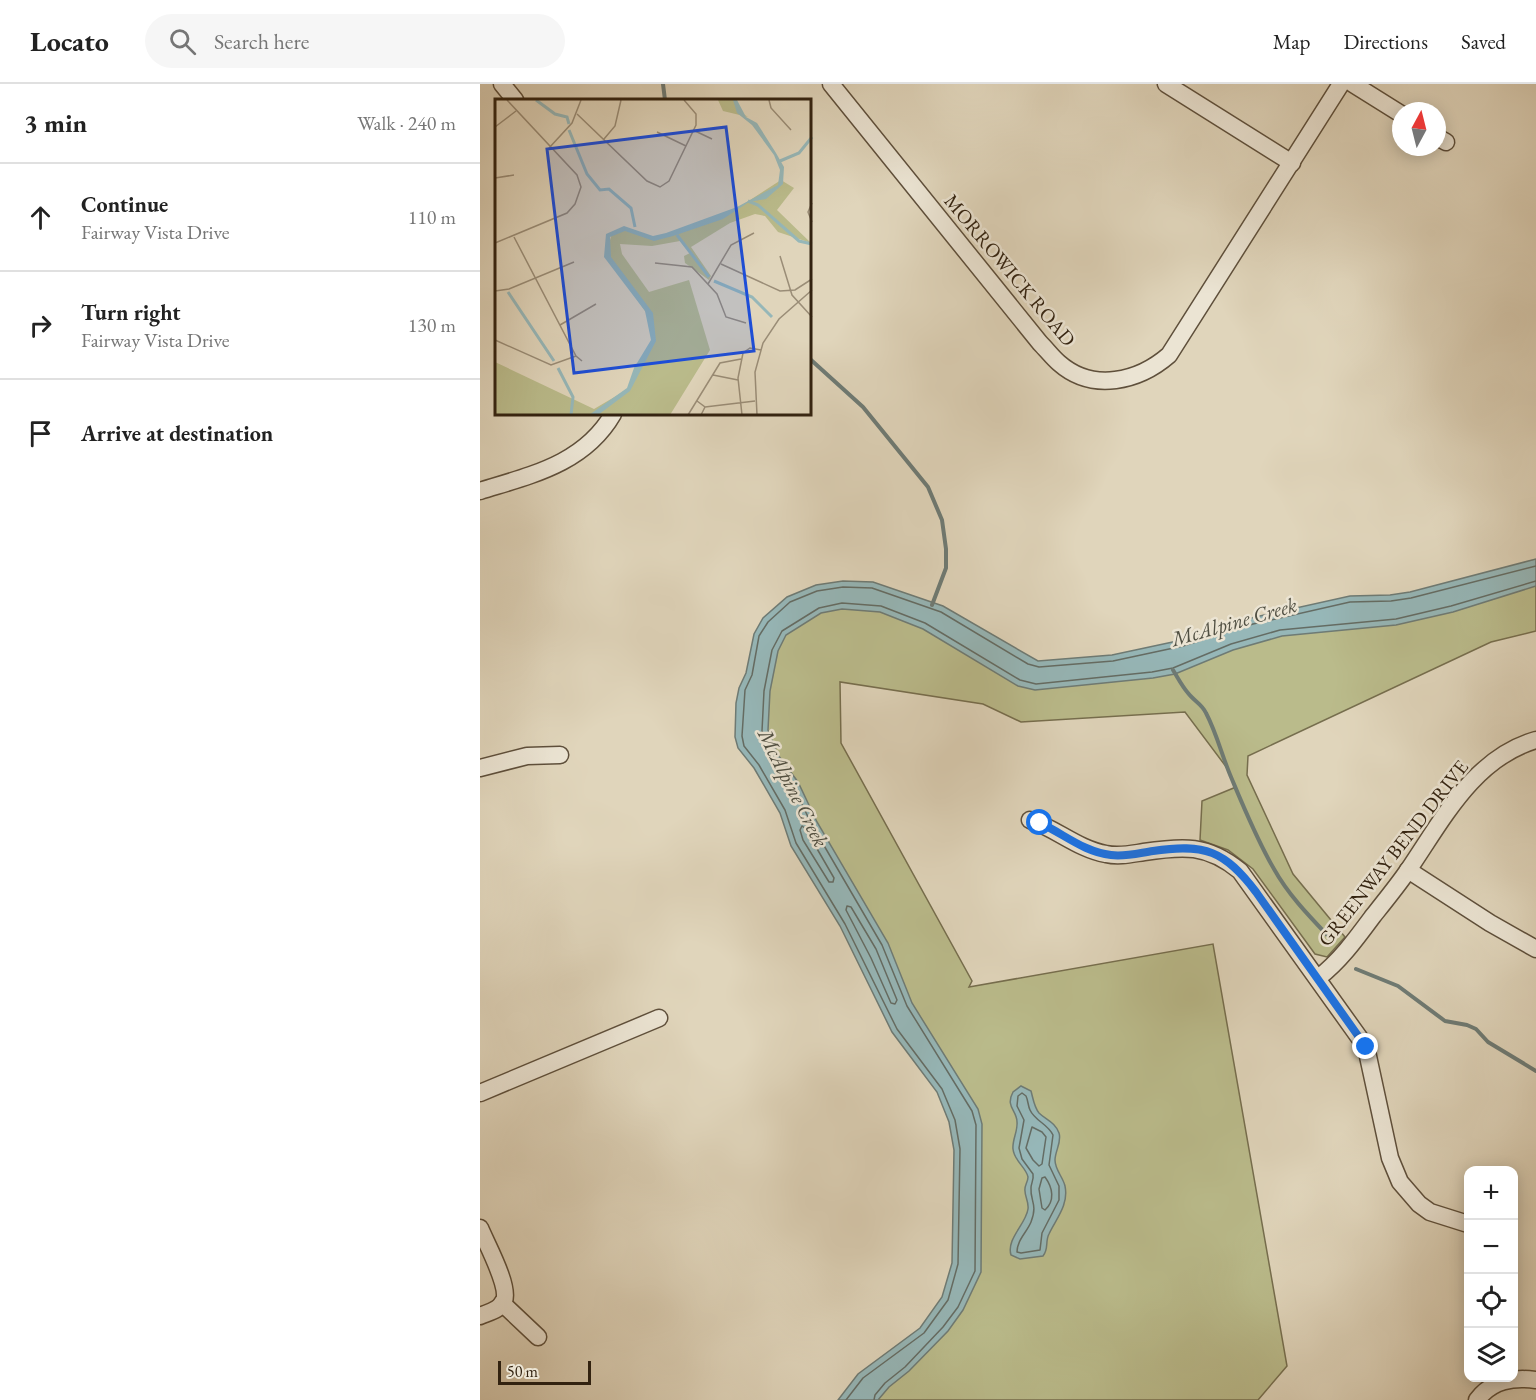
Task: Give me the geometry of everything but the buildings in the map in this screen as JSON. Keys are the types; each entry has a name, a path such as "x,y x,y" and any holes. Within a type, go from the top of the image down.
{"street":[{"path":"502,84 514,99"},
{"name":"MORROWICK ROAD","path":"831,84 1040,343 1068,370 1095,380 1123,380 1140,375 1169,355 1341,84"},
{"path":"1166,84 1292,163"},
{"path":"1353,84 1392,108"},
{"path":"480,491 541,472 573,457 596,437 612,416"},
{"name":"GREENWAY BEND DRIVE","path":"1318,978 1343,956 1408,870 1460,794 1479,772 1495,760 1536,740"},
{"path":"480,768 527,756 560,755"},
{"path":"1030,820 1054,830 1080,846 1114,856 1183,847 1216,854 1240,871 1366,1047 1390,1158 1400,1182 1419,1204 1430,1212 1464,1223"},
{"path":"1408,870 1490,923 1536,949"},
{"path":"480,1093 659,1018"},
{"path":"480,1228 505,1288 502,1303 496,1309 480,1316"},
{"path":"502,1303 538,1337"},
{"path":"1478,1400 1484,1391 1499,1382 1516,1378 1536,1380"}],"green space":[{"path":"1536,568 1536,631 1491,642 1248,756 1247,775 1293,874 1345,937 1327,957 1315,954 1253,869 1228,850 1200,840 1202,801 1236,787 1227,768 1185,712 1021,722 983,704 840,682 841,743 972,981 969,987 1213,944 1287,1366 1258,1400 878,1400 897,1362 951,1307 970,1152 756,738 763,666 799,615 886,595 1052,684"}],"water":[{"name":"McAlpine Creek","path":"1536,559 1536,586 1453,612 1396,625 1282,636 1233,650 1175,674 1035,690 1018,686 923,629 880,612 842,609 821,613 786,635 778,651 770,691 768,730 778,755 798,782 817,822 888,943 912,1003 978,1109 982,1124 981,1272 963,1310 948,1331 878,1400 838,1400 858,1374 920,1328 942,1297 952,1263 954,1150 949,1122 937,1092 892,1032 840,926 791,846 780,813 754,768 738,748 735,737 736,703 739,688 746,673 754,634 763,618 787,597 816,585 843,581 873,582 943,606 1038,661 1112,655 1182,640 1251,618 1350,596 1410,592"},
{"path":"1021,1086 1031,1091 1037,1111 1053,1124 1059,1133 1060,1140 1055,1164 1066,1193 1064,1206 1048,1237 1043,1256 1020,1259 1011,1255 1010,1249 1028,1209 1025,1189 1028,1177 1014,1153 1017,1122 1010,1101 1013,1092"}],"waterway":[{"path":"663,84 665,99"},
{"path":"812,361 863,407 928,487 942,520 946,549 946,568 932,605"},
{"path":"1173,670 1190,696 1206,713 1246,812 1274,869 1293,898 1332,940"},
{"path":"1356,969 1398,986 1445,1021 1476,1029 1488,1042 1536,1071"}],"route":[{"path":"1040,823 1080,846 1104,854 1127,855 1183,847 1205,850 1228,861 1240,871 1256,892 1366,1047"}]}
